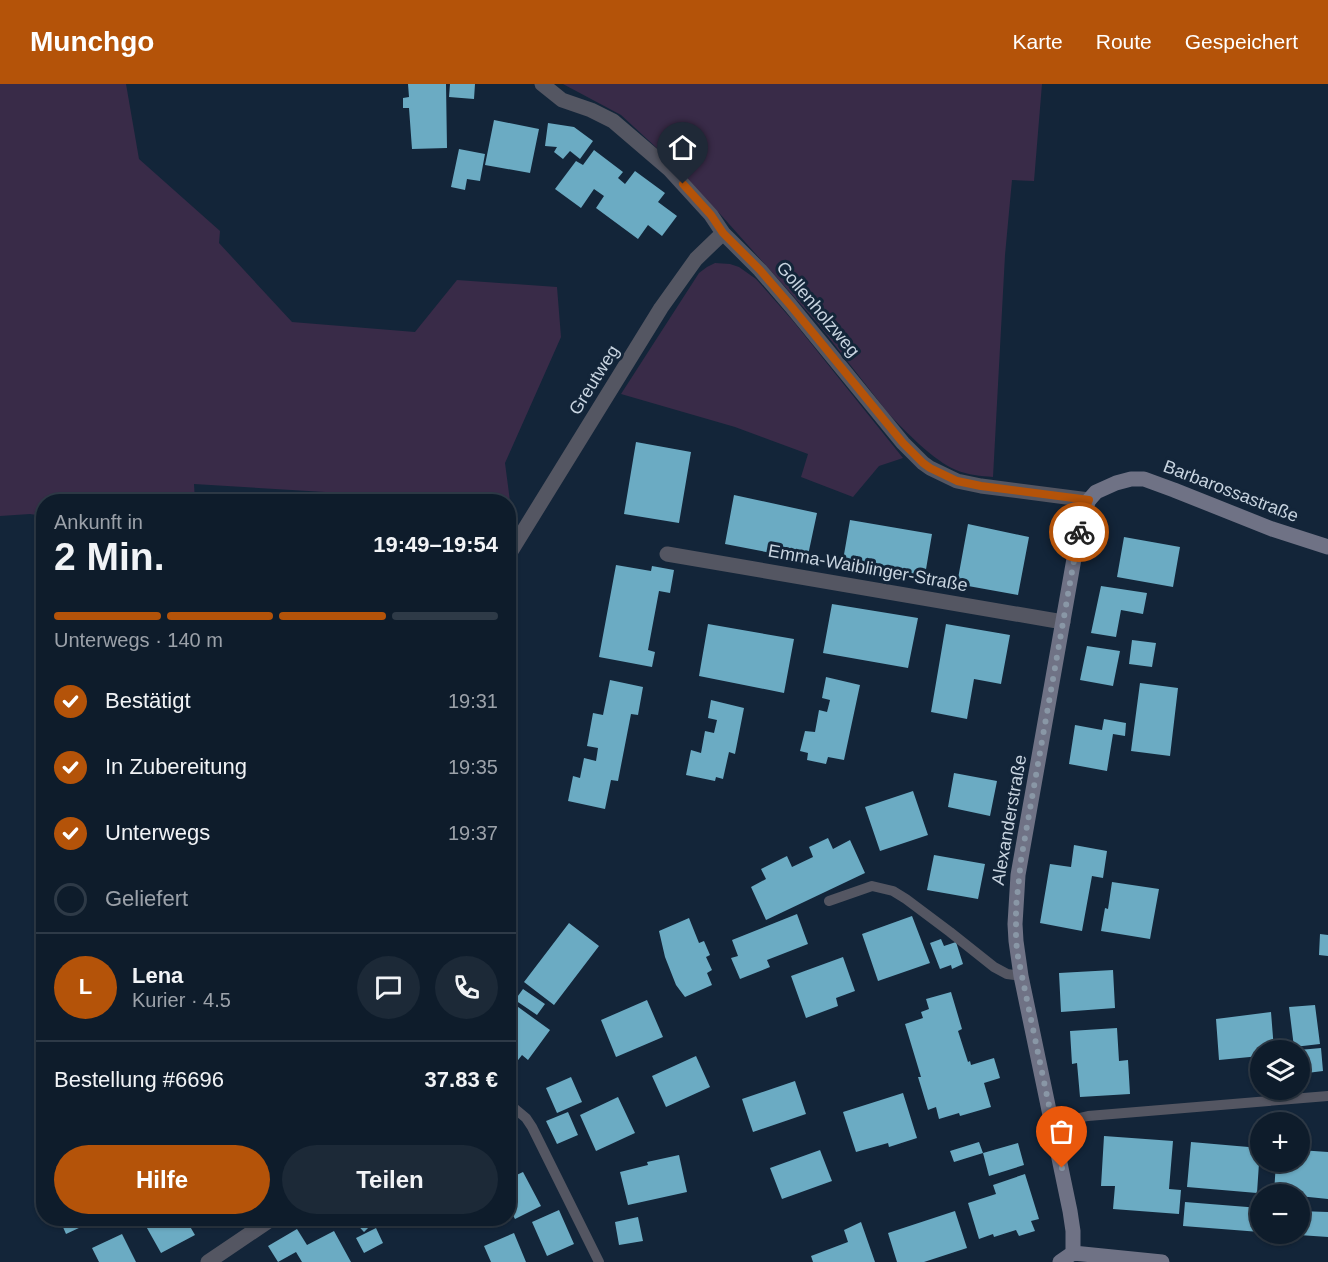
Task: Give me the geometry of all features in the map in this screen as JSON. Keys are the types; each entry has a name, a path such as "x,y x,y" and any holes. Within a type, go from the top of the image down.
{"street":[{"name":"Gollenholzweg","path":"542,84 562,99 613,121 669,169 711,215 723,233 760,270 903,443 923,463 947,477 968,484 1089,500"},
{"name":"Greutweg","path":"516,543 661,308 696,259 723,233"},
{"name":"Barbarossastraße","path":"1089,500 1096,492 1108,486 1123,481 1144,479 1272,529 1328,547"},
{"name":"Alexanderstraße","path":"1073,1253 1070,1211 1021,976 1015,924 1018,875 1081,523 1089,500"},
{"name":"Emma-Waiblinger-Straße","path":"667,554 1063,622"},
{"path":"208,1262 261,1226"},
{"path":"1060,1262 1073,1253 1162,1262"}],"lane":[{"path":"829,901 869,886 888,889 906,899 994,967 1007,974 1021,976"},
{"path":"1053,1124 1088,1116 1328,1096"},
{"path":"516,1110 532,1127 599,1262"}],"shaded area":[{"path":"0,84 126,84 139,159 220,231 219,243 292,322 415,332 457,280 557,287 561,337 505,463 509,494 359,494 194,484 195,494 36,494 36,515 0,516"},
{"path":"563,84 1042,84 1034,181 1012,180 1005,255 993,477 956,470 938,460 920,445 888,413 819,325 721,215 660,151 621,115"},
{"path":"715,263 739,267 756,279 793,321 903,458 879,466 853,497 801,477 808,454 735,427 621,394 699,273"}],"building":[{"path":"408,84 446,84 447,148 412,149 409,108 403,108 403,98 409,97"},
{"path":"450,84 475,84 474,99 449,97"},
{"path":"494,120 539,129 530,173 485,165"},
{"path":"548,123 574,127 593,141 580,159 570,151 563,159 554,152 557,147 545,146"},
{"path":"459,149 485,154 480,181 467,179 465,190 451,187"},
{"path":"594,150 623,172 618,178 625,184 635,171 665,193 658,202 677,216 662,236 648,225 638,239 596,208 604,196 594,189 581,208 555,189 576,161 583,165"},
{"path":"636,442 691,452 679,523 624,514"},
{"path":"734,495 817,513 807,560 725,544"},
{"path":"850,520 932,534 924,581 842,566"},
{"path":"968,524 1029,537 1018,595 957,584"},
{"path":"1124,537 1180,547 1173,587 1117,577"},
{"path":"616,565 651,571 652,566 674,570 670,593 659,591 648,650 655,652 652,667 599,657"},
{"path":"1101,586 1147,593 1143,614 1121,610 1116,637 1091,633"},
{"path":"832,604 918,618 908,668 823,653"},
{"path":"708,624 794,639 784,693 699,676"},
{"path":"946,624 1010,635 1001,684 974,679 967,719 931,712"},
{"path":"1132,640 1156,643 1152,667 1129,664"},
{"path":"1087,646 1120,651 1113,686 1080,680"},
{"path":"826,677 860,685 844,760 828,757 826,764 807,760 808,753 800,751 805,731 815,732 819,710 827,712 830,700 822,698"},
{"path":"610,680 643,687 638,715 631,714 618,781 611,780 605,809 568,801 573,776 580,778 584,758 596,761 598,748 587,746 593,713 603,715"},
{"path":"1140,683 1178,688 1170,756 1131,751"},
{"path":"711,700 744,708 735,754 729,752 723,779 716,777 715,781 686,775 691,750 701,753 705,731 714,733 717,720 708,718"},
{"path":"1104,719 1126,723 1125,736 1113,734 1107,771 1069,764 1075,725 1102,730"},
{"path":"954,773 997,781 990,816 948,807"},
{"path":"913,791 928,835 880,851 865,807"},
{"path":"828,838 833,849 850,840 865,873 766,920 751,887 766,879 761,869 787,856 792,867 813,857 809,847"},
{"path":"1074,845 1107,851 1103,878 1092,876 1082,931 1040,923 1050,864 1071,867"},
{"path":"934,855 985,864 978,899 927,890"},
{"path":"1112,882 1159,889 1150,939 1101,931 1105,908 1108,909"},
{"path":"797,914 808,944 767,960 770,967 740,979 731,958 738,956 732,940"},
{"path":"912,916 930,963 878,981 862,934"},
{"path":"689,918 699,943 704,941 710,955 706,957 712,970 707,973 712,985 685,997 676,985 665,957 659,931"},
{"path":"569,923 599,946 554,1005 524,982"},
{"path":"1320,934 1328,935 1328,956 1319,955"},
{"path":"941,939 944,946 956,942 963,964 952,969 951,965 940,969 930,943"},
{"path":"843,957 855,991 836,998 838,1006 806,1018 791,976"},
{"path":"1113,970 1115,1008 1061,1012 1059,973"},
{"path":"523,989 545,1004 537,1015 516,999"},
{"path":"951,992 962,1029 958,1031 968,1062 970,1061 971,1065 994,1058 1000,1078 984,1083 991,1107 939,1119 936,1107 928,1110 905,1024 923,1018 921,1012 929,1009 926,999"},
{"path":"647,1000 663,1037 616,1057 601,1020"},
{"path":"516,1005 550,1030 528,1060 522,1055 516,1063"},
{"path":"1315,1005 1320,1044 1310,1045 1310,1040 1293,1040 1289,1007"},
{"path":"1271,1012 1273,1040 1250,1040 1250,1057 1219,1060 1216,1019"},
{"path":"1117,1028 1119,1061 1128,1060 1130,1094 1080,1097 1077,1063 1072,1064 1070,1031"},
{"path":"1321,1048 1323,1071 1310,1073 1310,1049"},
{"path":"696,1056 710,1087 666,1107 652,1076"},
{"path":"571,1077 582,1102 557,1113 546,1088"},
{"path":"795,1081 806,1114 753,1132 742,1099"},
{"path":"903,1093 917,1138 889,1147 888,1143 856,1152 843,1112"},
{"path":"618,1097 635,1133 596,1151 580,1115"},
{"path":"568,1112 578,1135 557,1144 546,1121"},
{"path":"1104,1136 1173,1141 1169,1189 1181,1190 1179,1214 1113,1209 1115,1186 1101,1186"},
{"path":"979,1142 983,1153 954,1162 950,1151"},
{"path":"1191,1142 1250,1147 1250,1172 1258,1172 1258,1184 1250,1184 1250,1192 1187,1187"},
{"path":"1018,1143 1024,1165 989,1176 983,1153"},
{"path":"820,1150 832,1181 782,1199 770,1168"},
{"path":"1310,1151 1328,1152 1328,1199 1310,1197 1310,1184 1275,1184 1275,1172 1310,1172"},
{"path":"679,1155 687,1192 628,1205 620,1172 648,1165 647,1162"},
{"path":"523,1172 541,1206 516,1218 516,1175"},
{"path":"1025,1174 1039,1219 1031,1221 1035,1231 1019,1236 1016,1230 979,1239 968,1203 996,1194 993,1185"},
{"path":"1185,1202 1250,1207 1250,1231 1183,1226"},
{"path":"559,1210 574,1244 547,1256 532,1222"},
{"path":"955,1211 967,1248 924,1262 897,1262 888,1233"},
{"path":"1310,1211 1328,1212 1328,1237 1310,1236"},
{"path":"638,1217 643,1241 619,1245 615,1222"},
{"path":"861,1222 875,1262 813,1262 811,1256 848,1242 844,1230"},
{"path":"62,1226 81,1226 81,1227 66,1234"},
{"path":"146,1226 190,1226 195,1235 161,1253"},
{"path":"358,1226 370,1226 364,1232"},
{"path":"376,1228 383,1243 364,1253 356,1238"},
{"path":"297,1229 307,1245 334,1231 351,1262 302,1262 296,1252 278,1262 268,1246"},
{"path":"514,1233 526,1262 491,1262 484,1246"},
{"path":"122,1234 136,1262 99,1262 92,1248"}],"way so far":[{"path":"1062,1168 1021,976 1016,941 1016,907 1021,860 1079,532"}],"route":[{"path":"683,184 711,215 723,233 760,270 791,306 903,443 923,463 938,473 968,484 1089,500 1079,532"}]}
